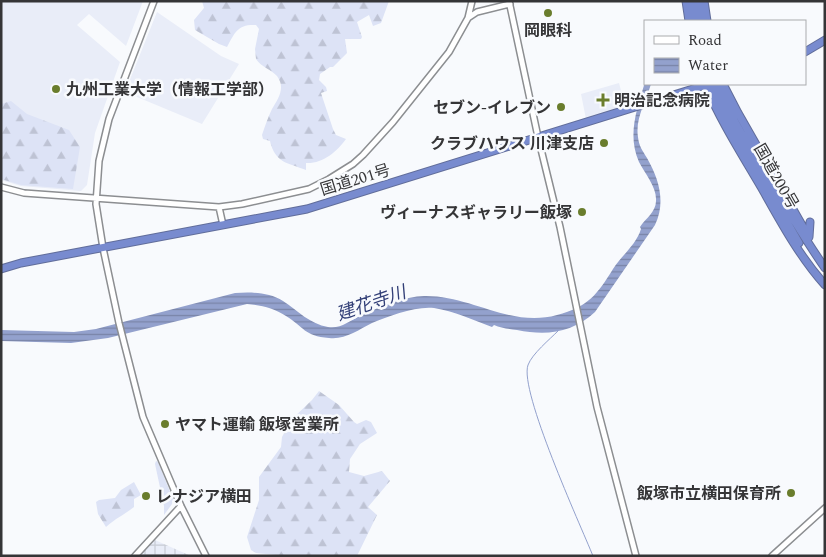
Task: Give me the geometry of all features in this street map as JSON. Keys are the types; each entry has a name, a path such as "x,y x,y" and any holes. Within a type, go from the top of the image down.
{"highway":[{"path":"686,1 689,20"},
{"path":"692,1 694,20"},
{"path":"698,1 700,20"},
{"path":"704,1 706,20"},
{"path":"806,51 825,40"},
{"name":"国道201号","path":"1,269 22,263 307,209 705,85"},
{"path":"708,85 724,126 789,236 825,285"},
{"name":"国道200号","path":"709,85 825,268"},
{"name":"国道200号","path":"717,85 733,122 793,233 825,279"},
{"path":"724,85 809,238 825,263"},
{"path":"809,238 810,222"}],"street":[{"path":"154,1 109,118 99,161 96,198 103,248 118,323 143,417 206,556"},
{"path":"1,187 24,193 219,207 242,204 308,189 353,164 375,143 449,52 468,18 472,1"},
{"path":"468,18 477,12 509,3 560,227 597,408 636,556"},
{"path":"219,207 223,225"},
{"path":"135,556 182,506"},
{"path":"772,556 825,508"}],"shaded area":[{"name":"九州工業大学（情報工学部）","path":"1,1 143,1 126,46 89,14 77,25 120,62 95,133 87,185 81,191 21,186 1,180"},
{"path":"157,12 221,56 239,64 202,124 125,92"},
{"name":"明治記念病院","path":"619,83 625,106 586,119 581,94"},
{"path":"155,540 191,556 139,556"}],"green space":[{"path":"202,1 389,1 381,23 373,26 369,15 357,22 361,39 345,39 347,53 333,67 320,74 319,80 326,87 327,91 321,93 333,129 336,135 346,139 334,153 318,162 306,163 306,170 288,164 275,154 270,141 263,139 262,135 269,115 279,97 281,85 277,76 256,59 255,49 259,29 256,25 245,26 235,33 227,47 219,44 195,30 194,20 204,8"},
{"path":"11,101 27,114 69,130 80,147 73,189 21,185 1,179 1,104"},
{"path":"319,391 339,405 357,424 366,420 371,422 377,433 360,444 350,459 349,472 364,476 382,471 390,481 368,507 377,515 357,556 256,553 251,550 247,537 259,500 259,477 281,447 282,437 291,420"},
{"path":"156,461 173,499 172,504 164,515 164,506 155,464"},
{"path":"134,482 141,495 134,499 134,507 106,527 98,514 96,502 115,498 121,490"}],"water":[{"path":"644,85 651,85 639,117 637,130 641,148 658,182 660,208 658,216 655,225 595,312 568,329 539,333 494,325 492,327 449,311 427,308 394,315 346,336 329,338 309,333 286,316 272,309 247,304 108,338 71,343 1,341 1,330 74,332 96,329 235,293 266,294 278,298 304,317 328,327 341,326 392,303 424,296 458,300 523,317 540,318 568,312 591,299 602,286 636,240 641,229 640,227 656,205 655,191 635,152 634,122"}],"waterway":[{"path":"558,331 530,361 528,365 528,379 541,428 552,458 593,556"}],"place":[{"name":"岡眼科","path":"548,13"},
{"name":"九州工業大学（情報工学部）","path":"56,89"},
{"name":"明治記念病院","path":"603,100"},
{"name":"セブン-イレブン","path":"561,107"},
{"name":"クラブハウス 川津支店","path":"604,143"},
{"name":"ヴィーナスギャラリー飯塚","path":"582,212"},
{"name":"ヤマト運輸 飯塚営業所","path":"165,424"},
{"name":"飯塚市立横田保育所","path":"791,493"},
{"name":"レナジア横田","path":"146,496"}],"water label":[{"name":"建花寺川","path":"371,303"}]}
